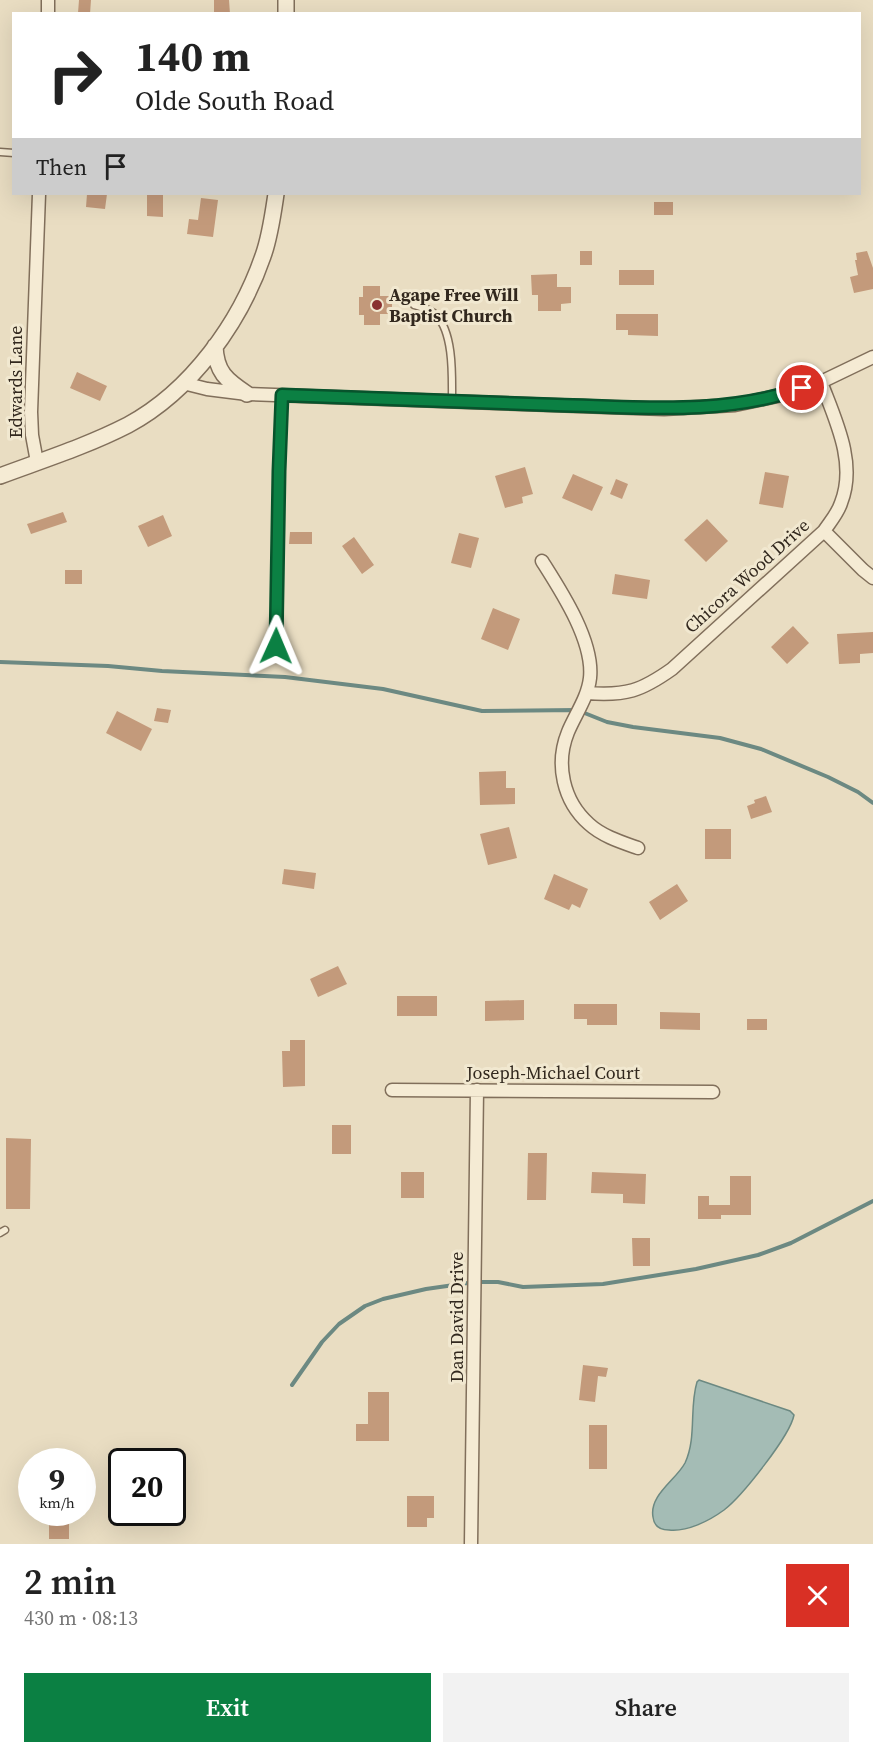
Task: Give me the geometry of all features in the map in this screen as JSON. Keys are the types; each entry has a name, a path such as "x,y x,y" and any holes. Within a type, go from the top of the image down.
{"street":[{"name":"Edwards Lane","path":"37,462 31,412 39,195"},
{"path":"0,476 83,446 130,424 158,405 183,383 215,346 248,295 266,244 276,195"},
{"path":"215,346 218,366 222,373 231,383 247,394"},
{"path":"183,383 207,389 247,394 664,408 723,405 783,395 821,382 873,357"},
{"name":"Chicora Wood Drive","path":"587,693 611,695 632,692 654,682 672,669 824,531 841,505 846,488 847,460 836,420 821,382"},
{"path":"824,531 873,578"},
{"path":"542,561 557,584 577,624 588,654 590,676 587,693 567,735 561,760 564,786 572,805 589,825 607,836 638,848"},
{"name":"Joseph-Michael Court","path":"393,1090 713,1092"},
{"name":"Dan David Drive","path":"471,1544 477,1090"}],"lane":[{"path":"414,305 436,315 443,329 452,361 452,401"},
{"path":"276,646 282,395"}],"water":[{"path":"699,1380 790,1411 794,1415 784,1437 764,1465 724,1510 705,1522 690,1527 676,1530 663,1529 655,1523 653,1509 659,1495 681,1469 689,1453 693,1402"}],"building":[{"path":"79,0 91,0 90,12 78,12"},
{"path":"214,0 229,0 230,12 214,12"},
{"path":"87,195 107,195 105,209 86,207"},
{"path":"147,195 163,195 163,217 147,216"},
{"path":"201,198 218,200 213,237 187,234 189,219 198,220"},
{"path":"654,202 673,202 673,215 654,215"},
{"path":"580,251 592,251 592,265 580,265"},
{"path":"867,251 873,268 873,289 854,293 850,277 858,275 856,253"},
{"path":"619,270 654,270 654,285 619,285"},
{"path":"557,274 557,287 571,287 571,303 561,304 561,311 538,311 538,295 532,295 531,275"},
{"name":"Agape Free Will Baptist Church","path":"363,286 380,286 380,296 392,296 392,314 380,314 380,325 364,325 364,315 359,315 359,297 363,297"},
{"path":"616,314 658,314 658,336 628,335 628,330 616,330"},
{"path":"77,372 107,386 100,401 70,388"},
{"path":"525,467 533,494 522,497 523,503 505,508 495,476"},
{"path":"765,472 789,476 783,508 759,504"},
{"path":"573,474 603,487 592,511 562,498"},
{"path":"616,479 628,484 622,499 610,494"},
{"path":"63,512 67,522 31,534 27,524"},
{"path":"163,515 172,536 148,547 138,526"},
{"path":"707,519 728,541 706,562 684,540"},
{"path":"290,532 312,532 312,544 289,544"},
{"path":"459,533 479,538 471,568 451,563"},
{"path":"354,537 374,565 362,574 342,546"},
{"path":"65,570 82,570 82,584 65,584"},
{"path":"615,574 650,580 647,599 612,594"},
{"path":"493,608 520,619 508,650 481,639"},
{"path":"793,626 809,643 787,664 771,647"},
{"path":"873,632 873,653 860,654 860,663 839,664 837,634"},
{"path":"157,708 171,710 168,723 154,721"},
{"path":"117,711 152,729 141,751 106,733"},
{"path":"506,771 506,788 515,788 515,804 480,805 479,772"},
{"path":"766,796 772,812 751,819 747,806 755,803 754,800"},
{"path":"509,827 517,858 488,865 480,834"},
{"path":"705,829 731,829 731,859 705,859"},
{"path":"284,869 316,873 314,889 282,884"},
{"path":"554,874 588,889 580,908 572,904 569,910 544,899"},
{"path":"677,884 688,901 660,920 649,902"},
{"path":"338,966 347,984 318,997 310,979"},
{"path":"397,996 437,996 437,1016 397,1016"},
{"path":"524,1000 524,1020 485,1021 485,1001"},
{"path":"574,1004 617,1004 617,1025 587,1025 587,1019 574,1019"},
{"path":"660,1012 700,1013 700,1030 660,1029"},
{"path":"747,1019 767,1019 767,1030 747,1030"},
{"path":"290,1040 305,1040 305,1086 283,1087 282,1051 290,1051"},
{"path":"332,1125 351,1125 351,1154 332,1154"},
{"path":"6,1138 31,1139 30,1209 6,1209"},
{"path":"528,1153 547,1153 546,1200 527,1200"},
{"path":"401,1172 424,1172 424,1198 401,1198"},
{"path":"592,1172 646,1174 645,1204 623,1203 623,1194 591,1193"},
{"path":"730,1176 751,1176 751,1215 721,1215 721,1219 698,1219 698,1196 709,1196 709,1205 730,1205"},
{"path":"632,1238 650,1238 650,1266 633,1266"},
{"path":"583,1365 608,1368 606,1377 598,1376 595,1402 579,1400"},
{"path":"368,1392 389,1392 389,1441 356,1441 356,1424 368,1424"},
{"path":"589,1425 607,1425 607,1469 589,1469"},
{"path":"407,1496 434,1496 434,1518 427,1518 427,1527 407,1527"},
{"path":"49,1526 69,1526 69,1539 49,1539"}],"waterway":[{"path":"0,662 285,677 383,689 482,711 577,710 607,722 720,738 761,749 828,777 858,792 873,803"},
{"path":"292,1385 322,1342 339,1324 365,1306 383,1299 426,1289 475,1282 498,1282 523,1287 603,1284 696,1269 758,1255 791,1243 873,1201"}],"place":[{"name":"Agape Free Will Baptist Church","path":"377,305"}],"route":[{"path":"276,646 282,395 664,408 735,405 783,395 802,388"}]}
